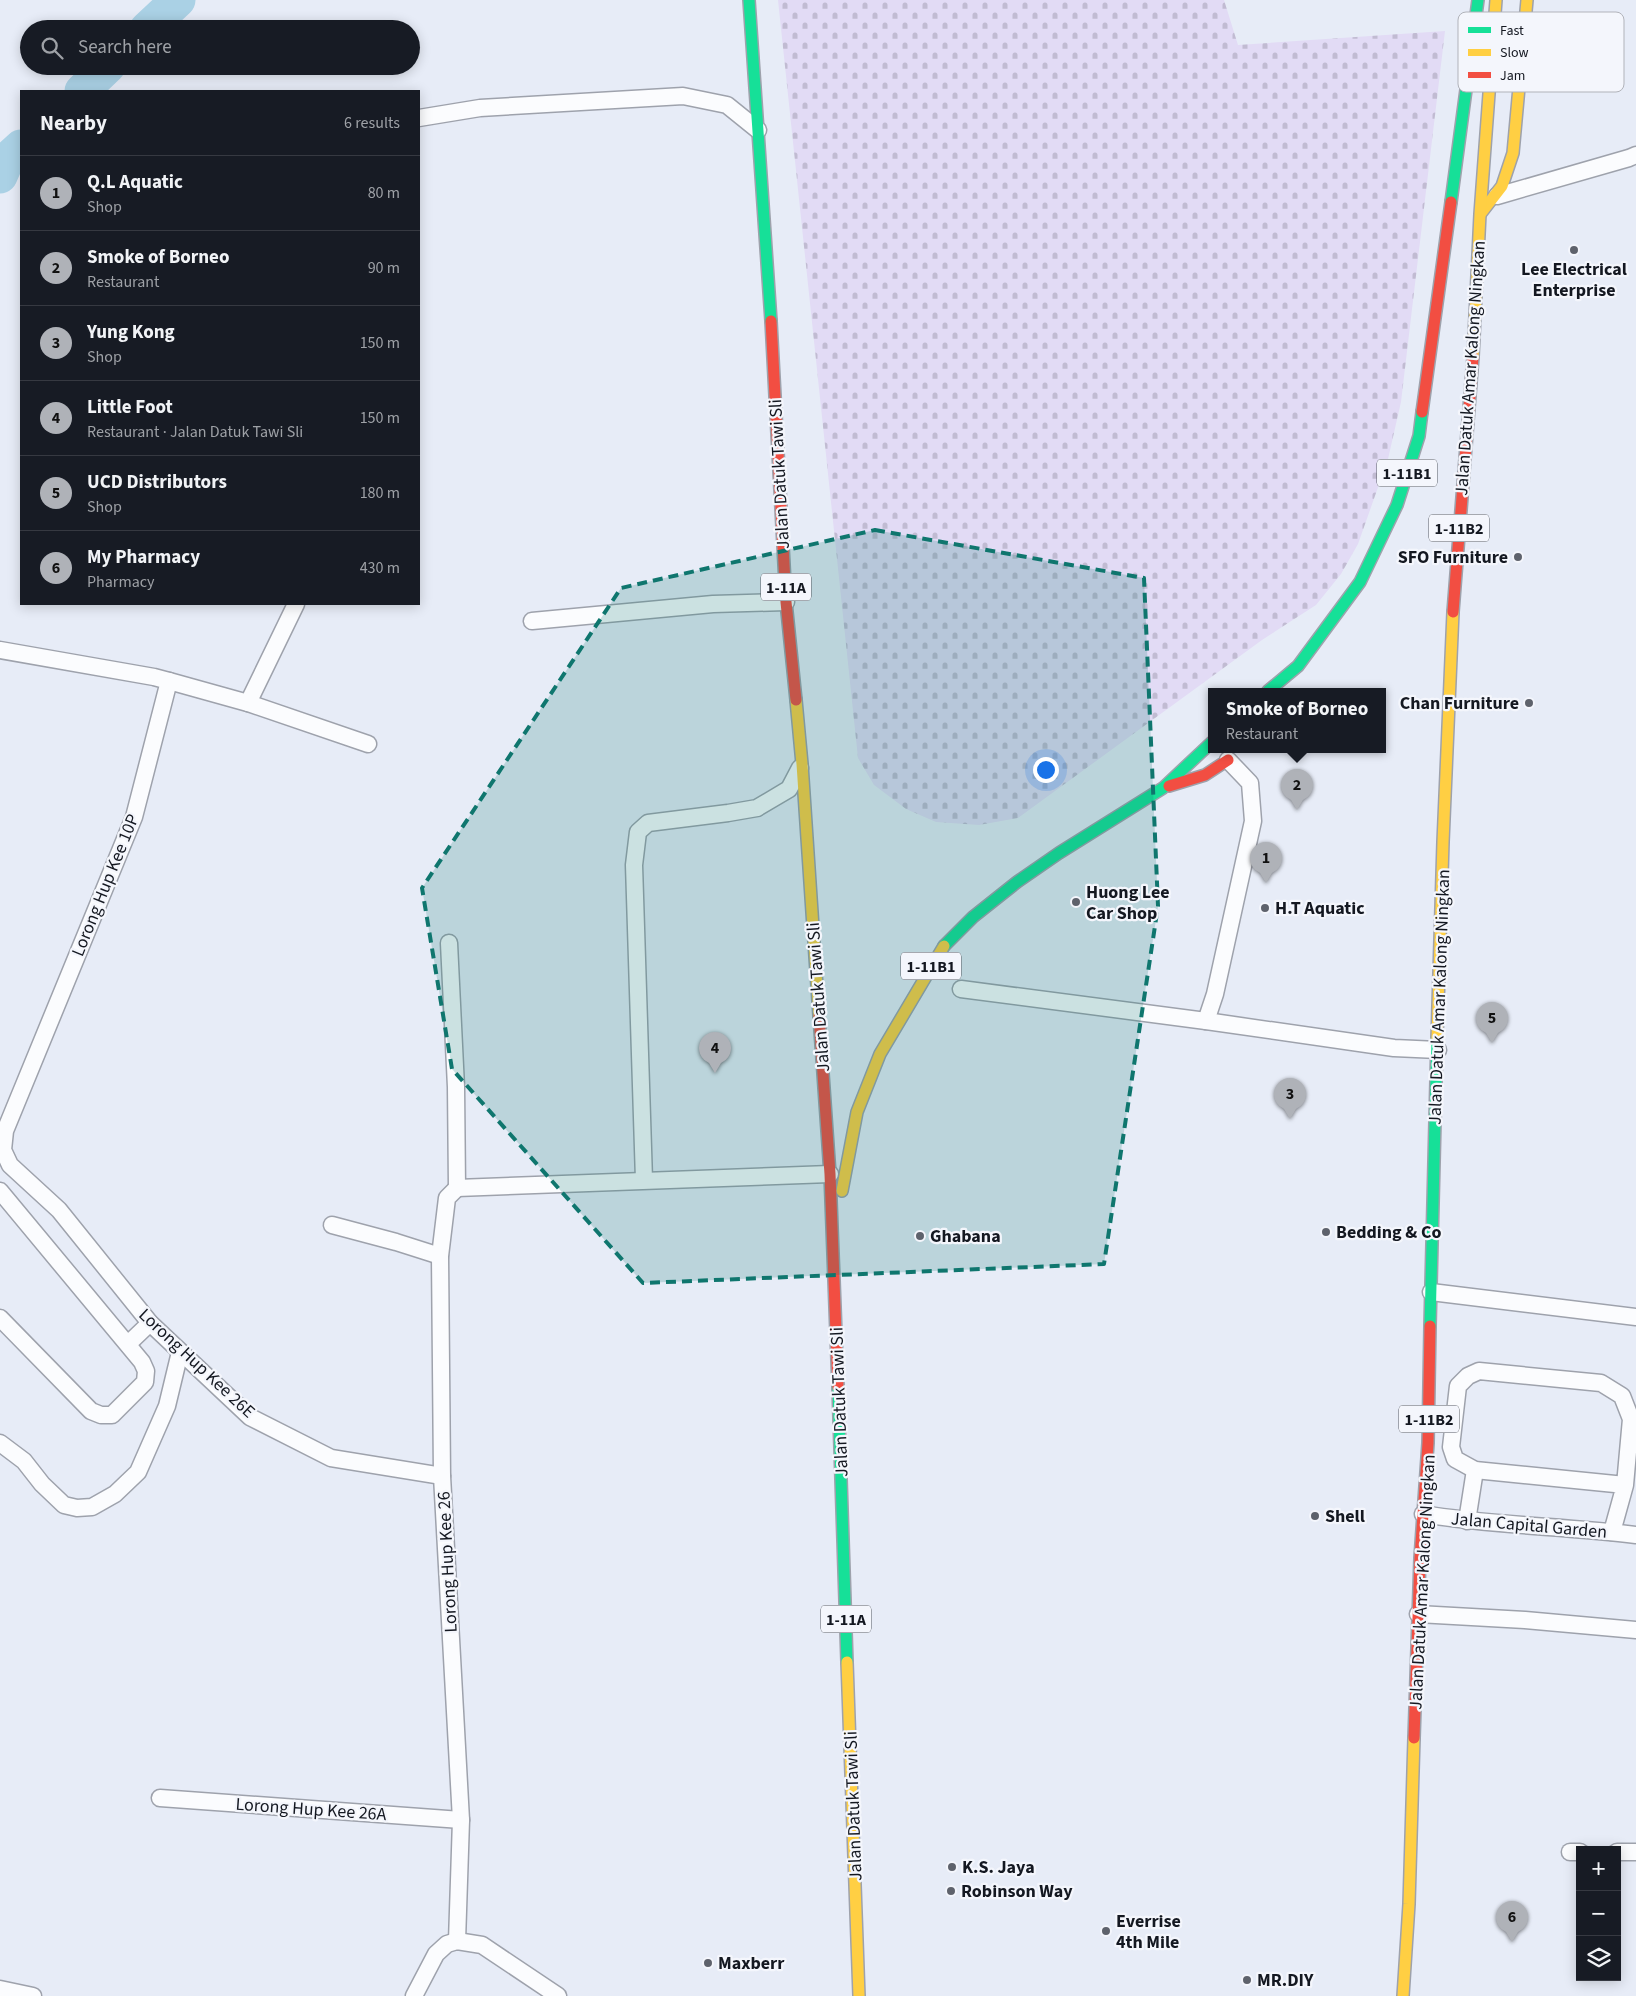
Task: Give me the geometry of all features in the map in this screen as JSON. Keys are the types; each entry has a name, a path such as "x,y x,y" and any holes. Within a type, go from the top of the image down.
{"highway":[{"name":"Jalan Datuk Tawi Sli","path":"749,0 786,602 802,764 830,1174 859,1996"},
{"name":"Jalan Datuk Amar Kalong Ningkan","path":"1272,688 1298,666 1360,582 1397,505 1419,436 1465,92"},
{"name":"Jalan Datuk Amar Kalong Ningkan","path":"1403,1996 1409,1904 1418,1614 1428,1443 1443,842 1452,626 1473,356 1480,214 1489,92"},
{"path":"1480,214 1497,196 1508,174 1513,153 1519,92"},
{"path":"1443,177 1445,245"},
{"name":"1-11B1","path":"833,1241 857,1112 880,1054 944,946 973,917 1016,882 1163,788 1208,746"},
{"path":"1163,788 1205,775 1228,760"}],"street":[{"path":"420,118 480,108 683,96 727,105 758,130"},
{"path":"1497,196 1629,158 1636,154"},
{"path":"532,621 713,604 786,602"},
{"path":"248,703 296,605"},
{"path":"0,650 169,681 248,703 368,744"},
{"name":"Lorong Hup Kee 10P","path":"5,1131 134,817 169,681"},
{"path":"1206,1021 1215,994 1253,821 1250,783 1228,760"},
{"path":"644,1180 634,865 638,832 648,823 757,808 789,789 802,764"},
{"path":"449,943 456,1087 457,1188 830,1174"},
{"path":"961,989 1394,1048 1438,1050"},
{"name":"Lorong Hup Kee 26E","path":"5,1131 4,1162 10,1165 26,1182 59,1210 150,1323 250,1417 331,1458 442,1476"},
{"name":"Lorong Hup Kee 26","path":"457,1188 447,1198 440,1256 442,1476 461,1820 457,1941"},
{"path":"0,1191 142,1362 146,1371 145,1382 112,1414 101,1415 91,1411 0,1318"},
{"path":"332,1225 404,1244 440,1256"},
{"path":"1431,1292 1636,1317"},
{"path":"128,1344 150,1323"},
{"path":"0,1443 24,1461 42,1484 64,1505 77,1508 92,1506 115,1494 138,1472 167,1406 180,1352"},
{"path":"1612,1532 1625,1485 1631,1419 1622,1396 1601,1383 1479,1371 1468,1376 1458,1386 1451,1446 1455,1458 1475,1470 1625,1485"},
{"path":"1467,1521 1475,1470"},
{"name":"Jalan Capital Garden","path":"1423,1514 1467,1521 1636,1535"},
{"path":"1418,1614 1525,1620 1636,1630"},
{"name":"Lorong Hup Kee 26A","path":"160,1798 461,1820"},
{"path":"1621,1852 1636,1852"},
{"path":"414,1996 436,1954 447,1944 457,1941 482,1945 558,1996"},
{"path":"0,1989 33,1996"}],"highlighted area":[{"path":"875,530 1144,578 1158,906 1104,1264 643,1283 452,1069 422,888 621,588"}],"green space":[{"path":"778,0 1224,0 1238,45 1445,31 1401,402 1388,459 1358,544 1341,574 1316,605 1262,640 1018,818 979,825 936,822 906,809 874,785 858,758"}],"waterway":[{"path":"157,20 178,0"},
{"path":"83,90 99,75"},
{"path":"0,176 7,160 20,148"}],"traffic: fast":[{"path":"749,0 771,321"},
{"path":"1476,12 1478,0"},
{"path":"1451,202 1466,92"},
{"path":"1272,688 1298,666 1360,582 1397,505 1419,436 1422,412"},
{"path":"944,946 973,917 1017,882 1059,853 1163,788 1208,746"},
{"path":"1430,1326 1437,1039"},
{"path":"838,1387 847,1662"}],"traffic: slow":[{"path":"1495,12 1496,0"},
{"path":"1526,12 1527,0"},
{"path":"1473,357 1480,214 1489,92"},
{"path":"1481,213 1502,186 1513,153 1519,92"},
{"path":"1437,1039 1453,612"},
{"path":"796,700 819,1016"},
{"path":"842,1191 857,1112 880,1054 944,946"},
{"path":"847,1662 859,1996"},
{"path":"1403,1996 1409,1904 1414,1738"}],"traffic: jam":[{"path":"1422,412 1451,202"},
{"path":"771,321 786,602 796,700"},
{"path":"1453,612 1473,357"},
{"path":"1169,786 1205,775 1228,760"},
{"path":"819,1016 830,1174 838,1387"},
{"path":"1414,1738 1420,1558 1428,1443 1430,1326"}],"place":[{"name":"Lee Electrical Enterprise","path":"1574,250"},
{"name":"SFO Furniture","path":"1518,557"},
{"name":"Chan Furniture","path":"1529,703"},
{"name":"Smoke of Borneo","path":"1297,810"},
{"name":"Q.L Aquatic","path":"1266,883"},
{"name":"Huong Lee Car Shop","path":"1076,902"},
{"name":"H.T Aquatic","path":"1265,908"},
{"name":"UCD Distributors","path":"1492,1043"},
{"name":"Little Foot","path":"715,1073"},
{"name":"Yung Kong","path":"1290,1119"},
{"name":"Bedding & Co","path":"1326,1232"},
{"name":"Ghabana","path":"920,1236"},
{"name":"Shell","path":"1315,1516"},
{"name":"K.S. Jaya","path":"952,1867"},
{"name":"Robinson Way","path":"951,1891"},
{"name":"Everrise 4th Mile","path":"1106,1931"},
{"name":"My Pharmacy","path":"1512,1942"},
{"name":"Maxberr","path":"708,1963"},
{"name":"MR.DIY","path":"1247,1980"}]}
